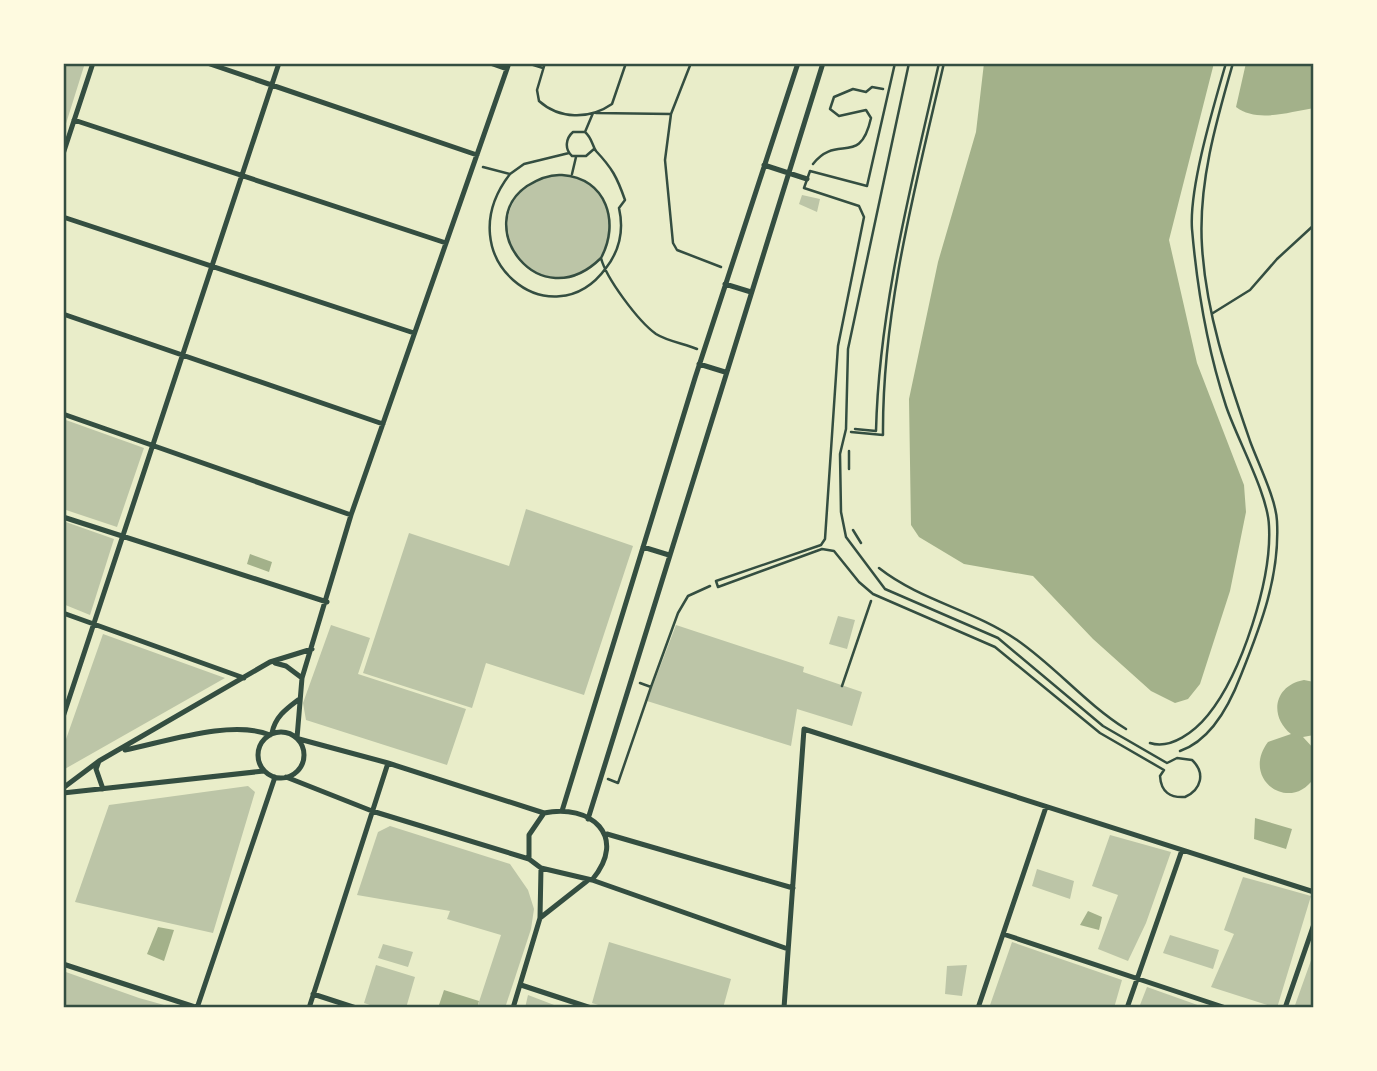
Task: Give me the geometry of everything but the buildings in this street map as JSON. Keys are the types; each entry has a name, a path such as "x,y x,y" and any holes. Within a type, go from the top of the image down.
{"street":[{"path":"63,154 93,63"},
{"path":"207,63 477,155"},
{"path":"63,717 279,63"},
{"path":"286,777 301,764 303,755 298,738 298,700 302,678 327,602 351,514 508,66 490,63"},
{"path":"562,811 699,364 799,63"},
{"path":"588,819 823,63"},
{"path":"74,120 446,243"},
{"path":"764,165 807,179"},
{"path":"63,217 414,333"},
{"path":"725,284 751,292"},
{"path":"63,314 383,424"},
{"path":"699,364 725,373"},
{"path":"63,414 351,514"},
{"path":"63,517 327,602"},
{"path":"643,547 669,555"},
{"path":"63,613 244,678"},
{"path":"65,789 99,761 270,662 312,649"},
{"path":"270,662 286,666 302,678"},
{"path":"298,700 282,712 271,734 258,749 259,762 264,771 275,777 286,777 372,811 529,859 541,867 590,881 788,949"},
{"path":"118,751 205,733 257,729 271,734 286,733 544,813 562,811 588,819 607,834 793,888"},
{"path":"784,1008 804,729 1314,892"},
{"path":"99,761 97,775 103,789"},
{"path":"309,1008 388,763"},
{"path":"65,789 103,789 264,771"},
{"path":"63,964 198,1008 275,777"},
{"path":"978,1008 1046,807"},
{"path":"529,859 529,835 544,813"},
{"path":"540,918 590,881 604,862 609,845 607,834"},
{"path":"1127,1008 1182,850"},
{"path":"513,1008 540,918 541,867"},
{"path":"1285,1008 1314,924"},
{"path":"1003,934 1226,1008"},
{"path":"521,985 591,1008"},
{"path":"313,994 356,1008"}],"lane":[{"path":"895,63 867,186 810,170 804,188 859,206 864,217 838,346 825,539 821,545 716,581 718,587 828,549 873,594 995,647 1100,733 1164,770 1161,784 1170,796 1185,797 1198,787 1200,772 1192,760 1177,758 1167,763 1157,758 1104,726 998,638 884,589 846,537 841,512 840,454 846,429 848,349 909,63"}],"path":[{"path":"527,63 543,68"},
{"path":"545,63 537,90 539,101 547,108 564,114 671,114"},
{"path":"585,132 593,113 612,104 626,63"},
{"path":"691,63 671,114 665,160 673,243 677,250 730,270"},
{"path":"844,475 846,429 876,431 877,380 889,304 939,63"},
{"path":"848,481 850,432 883,435 882,383 896,289 944,63"},
{"path":"1145,741 1155,745 1170,744 1192,731 1221,699 1251,627 1268,572 1269,523 1225,402 1205,316 1192,226 1199,176 1226,63"},
{"path":"1178,751 1203,737 1230,704 1258,633 1276,573 1277,518 1219,350 1202,247 1208,160 1233,63"},
{"path":"814,163 820,155 862,144 867,138 871,118 866,110 839,116 830,109 834,97 853,89 866,92 872,87 890,87"},
{"path":"585,132 592,139 594,149 606,158 625,200 619,208 623,225 620,242 604,271 583,289 556,296 533,293 510,281 493,255 488,237 491,210 499,188 510,174 524,164 569,153 576,157 586,156 594,149"},
{"path":"569,153 569,135 585,132"},
{"path":"572,176 576,157"},
{"path":"474,163 510,174"},
{"path":"572,176 588,183 601,195 609,210 611,235 601,258 589,270 574,278 557,280 541,276 526,267 515,255 508,238 507,221 512,204 523,189 546,177 572,176"},
{"path":"1213,313 1250,290 1277,259 1314,225"},
{"path":"601,258 604,271 643,322 658,335 704,351"},
{"path":"851,527 863,545"},
{"path":"874,564 902,586 984,619 1019,641 1105,715 1135,735"},
{"path":"600,777 618,783 678,613 688,596 717,584"},
{"path":"842,686 873,594"},
{"path":"630,680 651,687"}],"shaded area":[{"path":"984,63 1214,63 1169,240 1197,363 1244,485 1246,512 1230,591 1200,684 1188,699 1175,703 1151,691 1093,639 1033,576 964,564 919,537 911,525 909,399 938,262 976,132"},
{"path":"1246,63 1314,63 1314,108 1263,115 1244,112 1236,107"},
{"path":"250,554 272,562 269,572 247,564"},
{"path":"1304,680 1314,682 1314,735 1303,737 1314,749 1314,778 1304,788 1293,793 1282,792 1264,779 1260,768 1261,756 1268,742 1291,734 1279,718 1278,702 1286,688"},
{"path":"1255,818 1292,829 1286,849 1254,839"},
{"path":"1088,911 1102,917 1099,930 1080,925"},
{"path":"158,927 174,930 164,961 147,954"},
{"path":"444,990 479,1001 477,1008 438,1008"}]}
